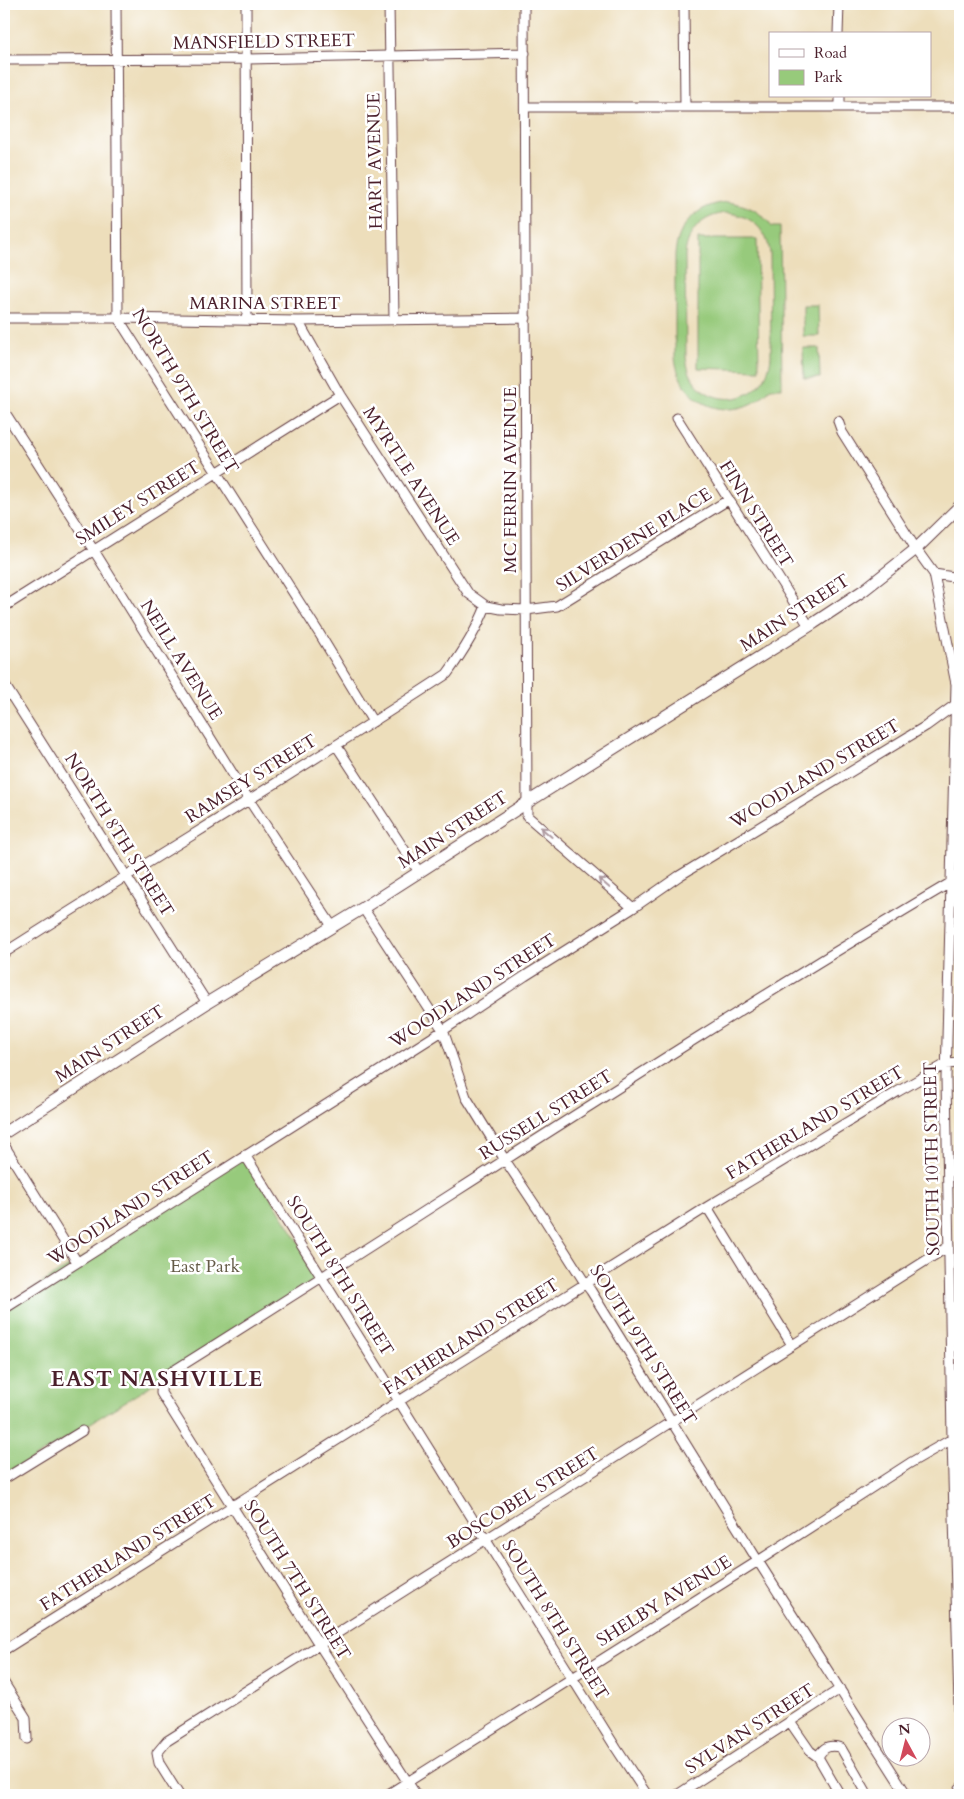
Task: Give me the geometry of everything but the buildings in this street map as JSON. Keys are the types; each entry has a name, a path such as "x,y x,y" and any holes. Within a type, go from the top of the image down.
{"main road":[{"name":"MAIN STREET","path":"4,1133 207,1003 363,908 864,590 916,549 960,506"}],"street":[{"name":"NORTH 9TH STREET","path":"116,4 118,318 314,625 373,722"},
{"path":"246,4 247,319"},
{"name":"HART AVENUE","path":"389,4 394,318"},
{"name":"MC FERRIN AVENUE","path":"524,4 527,816 632,908"},
{"path":"684,4 685,106"},
{"path":"838,32 839,4"},
{"name":"MANSFIELD STREET","path":"4,60 246,59 525,53"},
{"path":"840,98 840,107"},
{"path":"525,106 960,107"},
{"name":"MARINA STREET","path":"4,318 298,321 394,318 526,318"},
{"name":"MYRTLE AVENUE","path":"298,321 340,395 468,593 486,606"},
{"name":"SMILEY STREET","path":"4,607 340,395"},
{"name":"NEILL AVENUE","path":"4,410 249,800 332,926"},
{"name":"FINN STREET","path":"677,418 808,626"},
{"path":"838,421 842,432 916,549 934,574 960,578"},
{"name":"SILVERDENE PLACE","path":"526,610 557,606 728,500"},
{"name":"SOUTH 10TH STREET","path":"934,574 958,702 956,845 950,883 946,1064 949,1246 956,1439 960,1746"},
{"path":"486,606 526,610"},
{"name":"RAMSEY STREET","path":"4,952 447,674 470,641 486,606"},
{"name":"NORTH 8TH STREET","path":"4,684 207,1003"},
{"name":"WOODLAND STREET","path":"4,1309 443,1030 679,876 926,726 958,702"},
{"path":"336,745 419,872"},
{"name":"RUSSELL STREET","path":"162,1378 322,1279 504,1160 852,942 950,883"},
{"name":"SOUTH 9TH STREET","path":"363,908 443,1030 466,1097 504,1160 546,1220 591,1290 758,1561 907,1795"},
{"name":"FATHERLAND STREET","path":"4,1650 706,1207 946,1064 960,1063"},
{"path":"4,1145 77,1262"},
{"name":"SOUTH 8TH STREET","path":"246,1155 572,1678 648,1795"},
{"path":"706,1207 792,1345"},
{"name":"BOSCOBEL STREET","path":"180,1795 159,1763 157,1753 167,1741 320,1646 949,1246"},
{"name":"SOUTH 7TH STREET","path":"162,1378 161,1393 416,1795"},
{"path":"4,1478 82,1431"},
{"name":"SHELBY AVENUE","path":"386,1795 910,1463 956,1439"},
{"path":"4,1683 26,1718 27,1739"},
{"name":"SYLVAN STREET","path":"677,1795 840,1690"},
{"path":"790,1722 810,1751 818,1757 840,1795"},
{"path":"818,1757 825,1748 833,1746 840,1748 868,1795"},
{"path":"957,1795 960,1788"}],"green space":[{"path":"727,202 740,204 758,213 772,227 780,227 782,388 771,388 757,400 742,407 727,409 712,407 699,400 687,389 679,375 675,357 675,255 677,244 684,226 691,218 706,207","holes":["718,214 736,214 757,225 769,245 771,356 766,374 757,388 744,396 729,398 714,396 701,388 691,375 686,357 685,255 689,239 704,221"]},
{"path":"698,239 757,239 759,370 698,368"},
{"path":"803,305 818,305 819,336 803,336"},
{"path":"803,348 819,348 820,378 804,378"},
{"name":"East Park","path":"245,1155 322,1279 4,1477 4,1307"}],"district":[{"name":"EAST NASHVILLE","path":"157,1379"}]}
